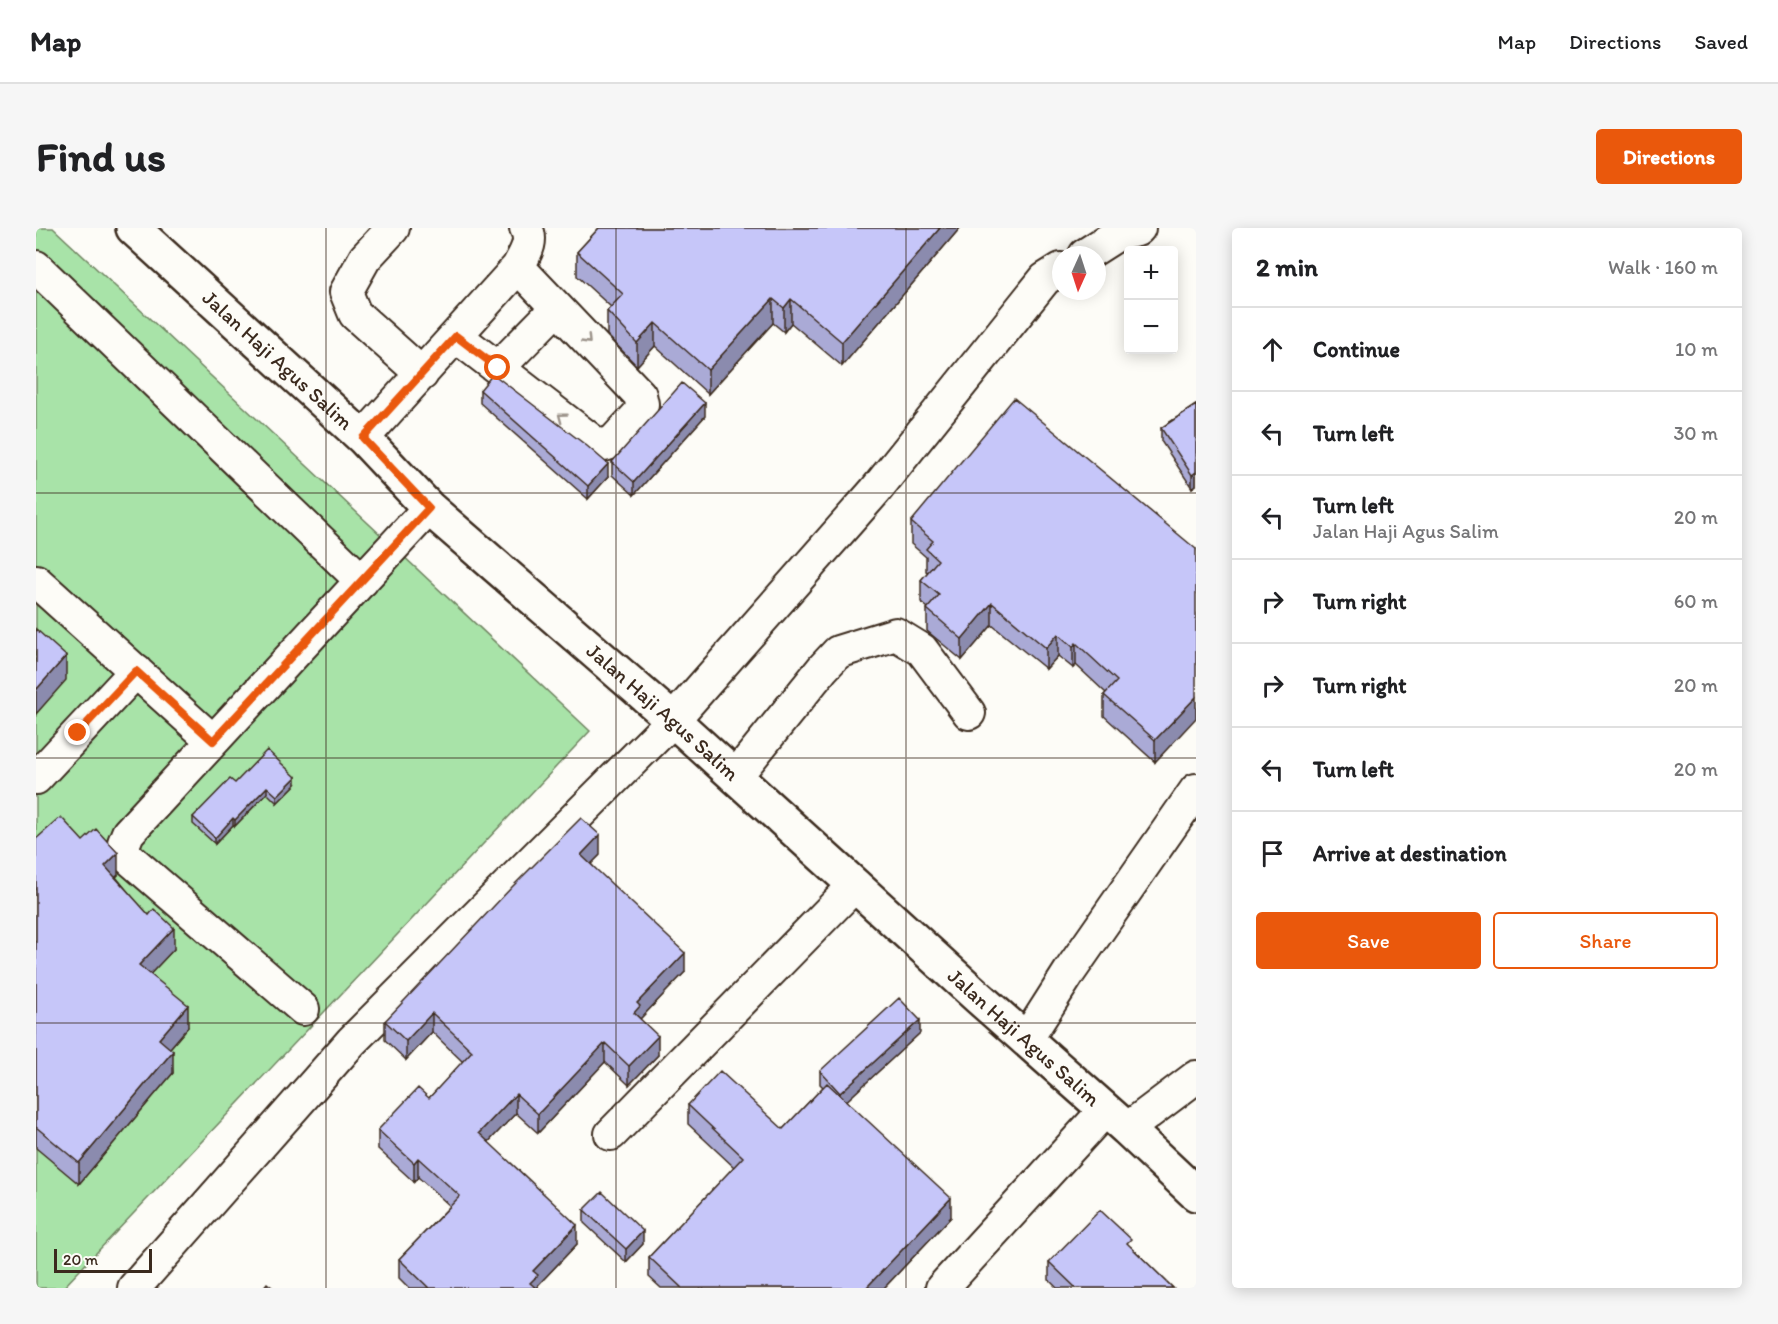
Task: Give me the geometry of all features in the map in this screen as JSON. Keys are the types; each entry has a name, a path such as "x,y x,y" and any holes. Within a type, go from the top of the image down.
{"main road":[{"name":"Jalan Haji Agus Salim","path":"133,228 363,438 429,508 673,720 1026,1041 1116,1119 1196,1194"}],"street":[{"path":"393,228 365,258 346,292 355,314 422,374"},
{"path":"363,438 518,267 528,248 529,233 526,228"},
{"path":"1098,246 1124,230"},
{"path":"36,267 362,581"},
{"path":"456,336 596,444 604,445 613,442 640,413 642,404 640,395 518,267"},
{"path":"134,1288 352,1041 673,720 875,491 1045,279 1052,275"},
{"path":"498,368 556,308"},
{"path":"303,1009 124,854 124,843 128,833 429,508"},
{"path":"36,581 213,741"},
{"path":"735,777 838,652 896,634 922,650 969,713"},
{"path":"36,778 136,671"},
{"path":"1026,1041 1070,971 1196,790"},
{"path":"611,1134 855,885"},
{"path":"942,1288 1116,1119 1196,1077"}],"green space":[{"path":"36,228 53,228 590,731 63,1288 36,1288"}],"building":[{"path":"599,228 940,228 842,342 791,299 784,308 773,299 708,370 655,323 637,343 607,311 623,294 577,252"},
{"path":"493,374 608,464 588,486 480,390"},
{"path":"682,383 705,403 634,482 612,462"},
{"path":"1014,398 1196,549 1196,697 1155,740 1104,695 1117,681 1076,643 1073,647 1058,634 1046,648 992,603 962,639 927,609 939,595 921,580 938,560 926,549 933,541 911,522"},
{"path":"1196,405 1196,472 1192,475 1161,428"},
{"path":"36,629 66,656 36,690"},
{"path":"267,750 296,777 277,796 267,787 215,838 193,817 230,779 235,783"},
{"path":"61,817 83,841 96,829 118,853 105,866 149,915 154,909 174,928 139,965 188,1005 159,1039 173,1051 79,1163 36,1127 36,839"},
{"path":"581,818 600,835 581,855 685,953 637,1003 640,1006 634,1013 658,1036 629,1066 605,1043 538,1114 516,1094 479,1133 577,1225 533,1271 538,1275 530,1283 536,1288 429,1288 399,1259 460,1196 418,1158 414,1163 378,1130 418,1088 429,1098 472,1051 432,1013 406,1041 385,1021"},
{"path":"899,998 920,1020 840,1093 820,1071"},
{"path":"720,1071 783,1129 827,1083 951,1198 866,1288 682,1288 649,1257 743,1157 688,1105"},
{"path":"602,1192 643,1231 626,1249 584,1210"},
{"path":"1100,1210 1131,1239 1127,1243 1173,1288 1076,1288 1049,1262"},
{"path":"267,1283 273,1288 263,1288"}],"route":[{"path":"78,733 136,671 213,741 429,508 363,438 456,336 498,368"}]}
